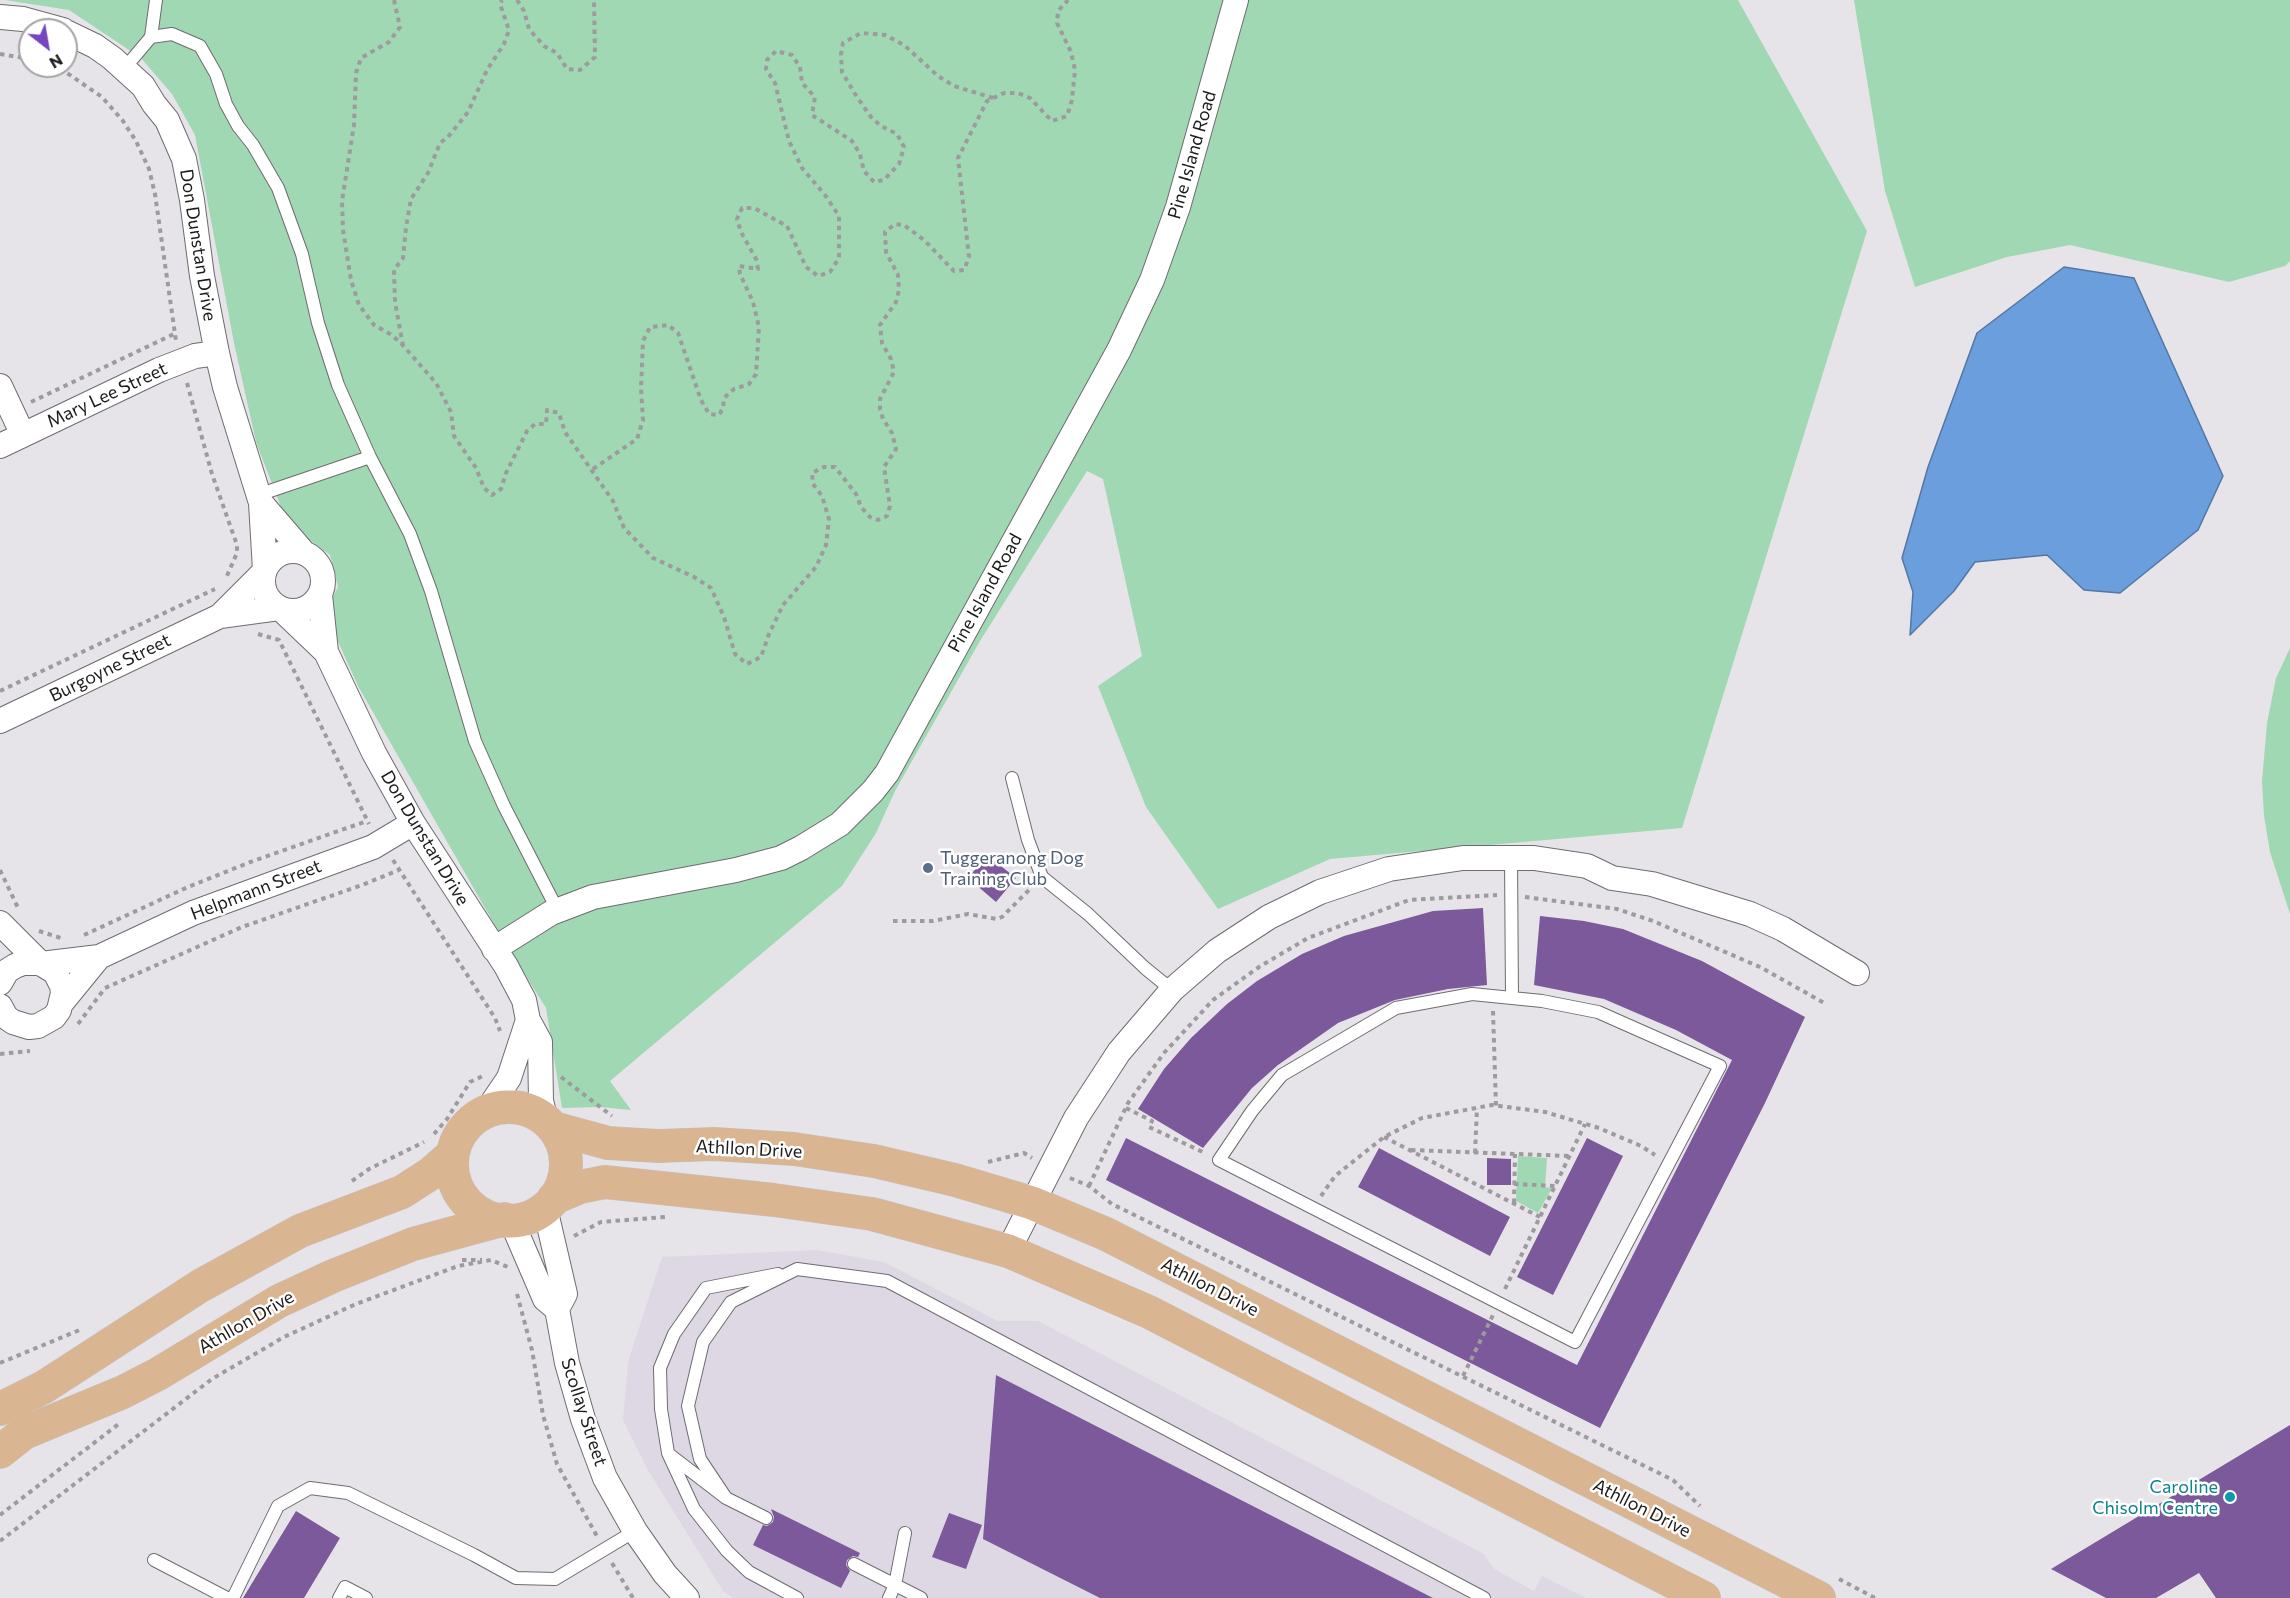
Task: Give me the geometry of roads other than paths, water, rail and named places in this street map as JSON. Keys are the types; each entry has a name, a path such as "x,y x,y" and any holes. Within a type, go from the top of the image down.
{"main road":[{"path":"549,1203 565,1176 566,1163 564,1151 549,1124 526,1110 513,1107 486,1112 464,1129 453,1154 452,1168 455,1182 461,1195 471,1206 495,1219 522,1219 580,1188 605,1182 740,1196 872,1214 1008,1251 1149,1312 1704,1598"},
{"name":"Athllon Drive","path":"549,1124 608,1143 658,1146 714,1144 794,1149 862,1160 955,1180 1032,1203 1106,1234 1819,1598"},
{"path":"0,1409 44,1387 200,1286 300,1231 402,1192 430,1174 453,1154"},
{"name":"Athllon Drive","path":"0,1452 24,1433 123,1392 158,1374 279,1301 333,1276 413,1244 508,1220"}],"street":[{"name":"Pine Island Road","path":"494,949 558,911 593,897 736,870 781,858 840,824 873,791 886,773 1113,360 1152,280 1178,207 1236,0"},
{"name":"Don Dunstan Drive","path":"0,17 18,19"},
{"name":"Don Dunstan Drive","path":"78,38 95,46 143,86 167,120 184,159 202,276 217,353 225,387 260,499 264,571"},
{"name":"Mary Lee Street","path":"0,446 181,361 195,356 217,353"},
{"path":"0,386 23,435"},
{"name":"Don Dunstan Drive","path":"260,499 304,553"},
{"path":"285,552 304,553 317,562 321,570 323,578 320,595 314,602 298,610 280,608 267,597 263,580 264,571 276,556 285,552"},
{"name":"Burgoyne Street","path":"220,616 264,571"},
{"name":"Don Dunstan Drive","path":"320,595 326,652 374,753 412,823 506,966 524,1000 528,1020 540,1042 541,1101 549,1124"},
{"name":"Don Dunstan Drive","path":"280,608 326,652"},
{"name":"Burgoyne Street","path":"0,721 220,616 280,608"},
{"name":"Helpmann Street","path":"0,983 8,971 23,963 41,964 99,957 194,913 373,847 412,823"},
{"path":"1008,1251 1076,1118 1119,1052 1172,990 1216,951 1269,916 1320,892 1389,869 1464,858 1534,858 1587,866 1612,878 1652,884 1750,914 1783,929 1857,973"},
{"path":"12,920 41,964 48,967 59,978 63,1001"},
{"name":"Helpmann Street","path":"10,1028 29,1028 47,1023 99,957"},
{"path":"0,1006 10,1028"},
{"path":"486,1112 509,1078 528,1020"},
{"name":"Scollay Street","path":"549,1203 565,1294 557,1309 567,1363 582,1419 606,1478 635,1531 664,1574 687,1598"},
{"name":"Scollay Street","path":"508,1220 518,1262 545,1299 557,1309"}],"lane":[{"path":"124,69 151,37 156,0"},
{"path":"151,37 172,34 200,46 216,74 226,104 238,126 278,188 302,254 318,323 338,385 370,457 410,534 424,572 475,741 504,806 558,911"},
{"path":"260,499 370,457"},
{"path":"1012,778 1026,834 1042,877 1088,914 1145,968 1172,990"},
{"path":"1511,858 1512,998"},
{"path":"1472,994 1512,998 1542,1001 1598,1012 1720,1066 1575,1342 1219,1160 1252,1111 1282,1075 1396,1008 1472,994"},
{"path":"726,1498 700,1459 688,1406 703,1342 731,1302 796,1270"},
{"path":"797,1598 748,1572 727,1551 694,1509 668,1453 661,1409 660,1368 674,1334 706,1288 796,1270 887,1281 1484,1598"},
{"path":"668,1453 726,1498 766,1518"},
{"path":"233,1598 278,1506 310,1488 348,1493 516,1578 555,1579 635,1531"},
{"path":"889,1598 895,1585 905,1533"},
{"path":"154,1560 227,1598"},
{"path":"854,1564 921,1598"},
{"path":"339,1598 345,1587 366,1598"}],"water":[{"path":"2064,267 2134,278 2223,476 2198,530 2120,593 2084,590 2047,555 1975,562 1954,591 1910,635 1913,592 1902,558 1928,467 1977,333"}],"place":[{"name":"Tuggeranong Dog Training Club","path":"928,868"},
{"name":"Caroline Chisolm Centre","path":"2230,1497"}]}
